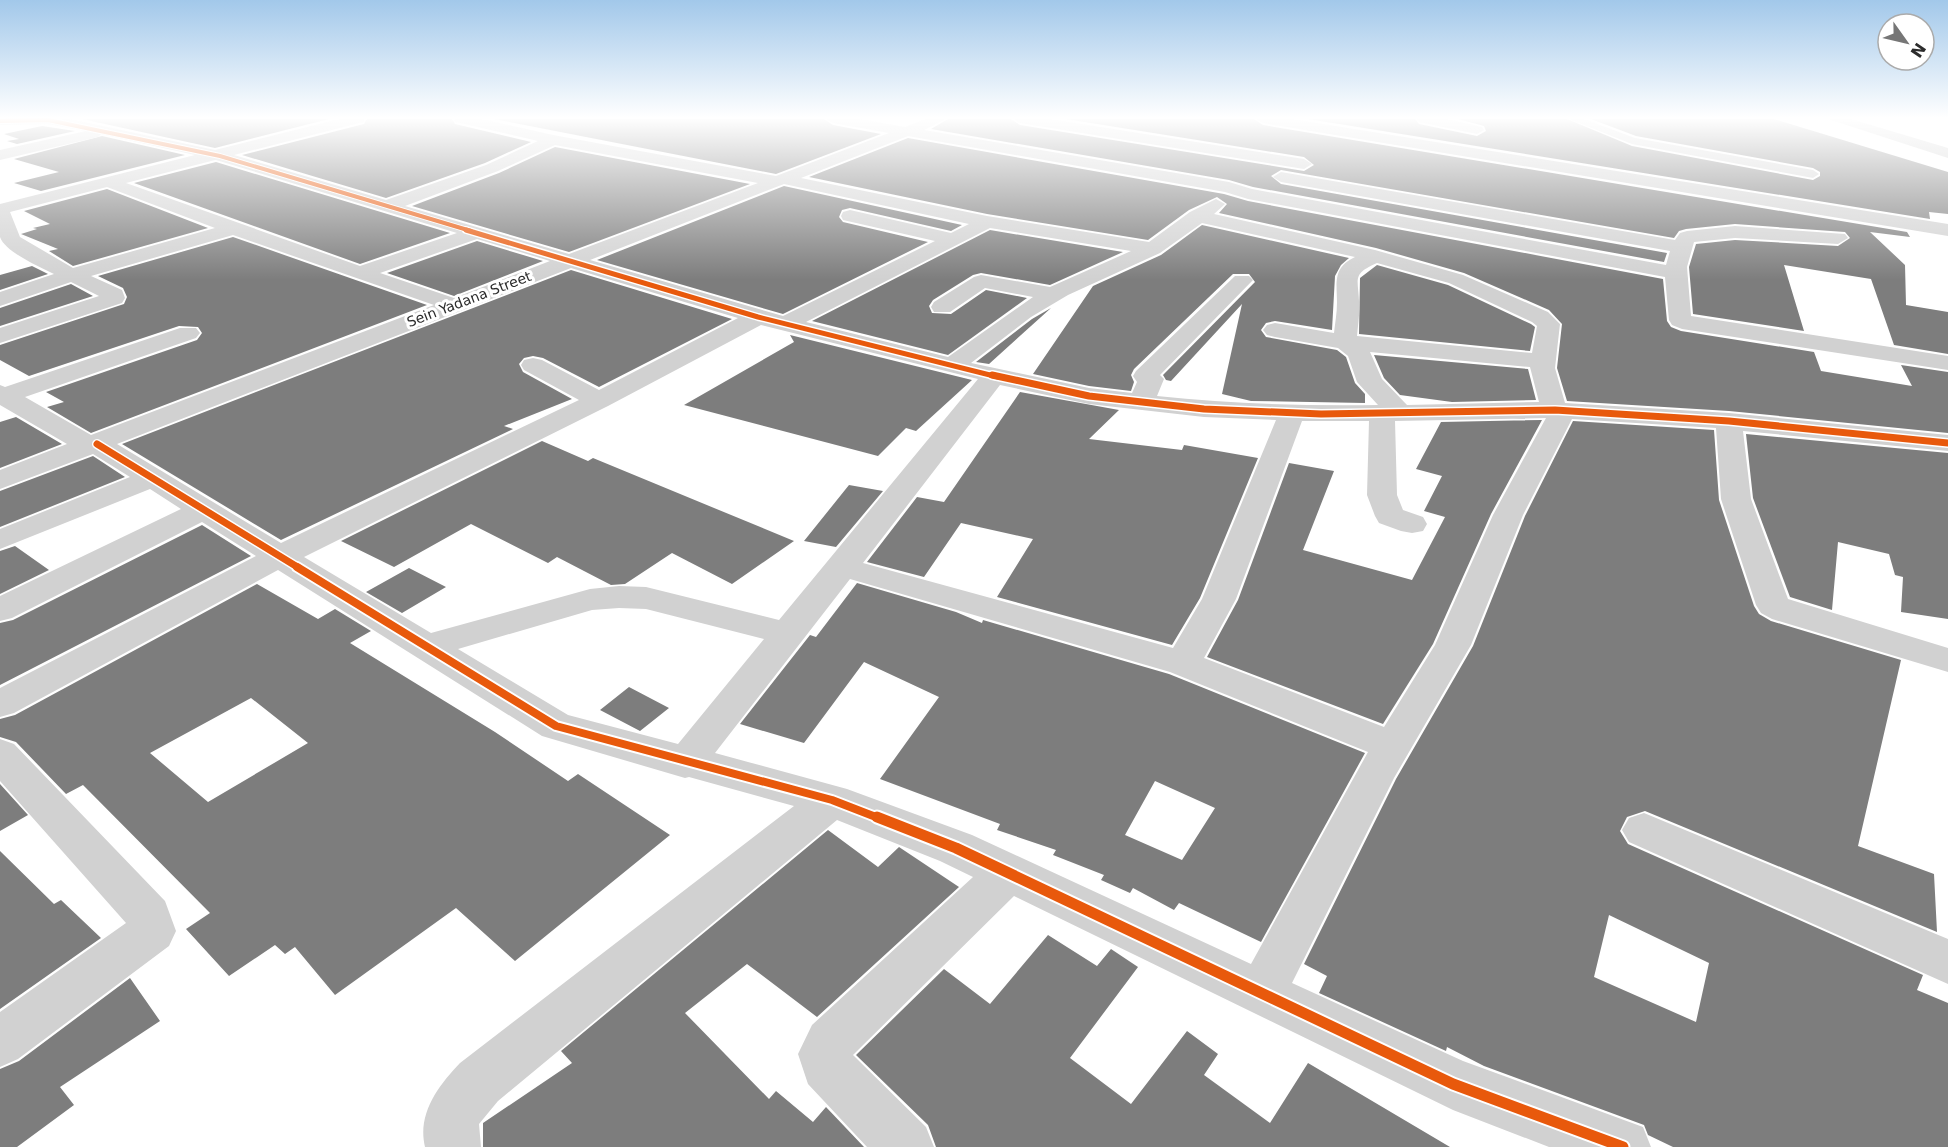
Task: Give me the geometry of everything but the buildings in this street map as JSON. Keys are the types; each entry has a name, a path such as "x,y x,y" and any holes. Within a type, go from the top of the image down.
{"street":[{"path":"0,336 114,299 114,295 75,274 38,258 11,239 0,210 153,173"},
{"path":"275,173 772,320 994,376 1089,396 1204,409 1293,411 1321,414 1559,411 1729,421 1948,443"},
{"path":"387,206 479,173"},
{"path":"710,173 780,187 1153,249"},
{"name":"Sein Yadana Street","path":"0,480 567,261 747,193 780,187 813,173"},
{"path":"1145,173 1675,273"},
{"path":"953,365 1023,312 1052,294 1153,249 1224,198 1249,193 1290,173"},
{"path":"1585,173 1948,230"},
{"path":"1281,177 1680,247"},
{"path":"111,183 234,229 454,305"},
{"path":"827,211 953,239"},
{"path":"1197,216 1376,256 1456,279 1540,317 1549,324 1542,362 1543,384 1559,411"},
{"path":"0,704 278,557 599,400 987,222"},
{"path":"1673,225 1704,235"},
{"path":"0,299 75,274 234,229"},
{"path":"1838,238 1735,232 1687,237 1680,247 1675,273 1680,320 1684,323 1948,363"},
{"path":"359,273 476,234"},
{"path":"1345,342 1348,301 1345,282 1353,266 1376,256"},
{"path":"1142,401 1151,379 1145,376 1242,280"},
{"path":"942,307 981,281 1052,294"},
{"path":"1275,330 1345,342 1542,362"},
{"path":"1,396 188,333"},
{"path":"1345,342 1359,353 1370,382 1391,413 1382,495 1390,516 1412,524"},
{"path":"533,365 599,400"},
{"path":"685,763 994,376"},
{"path":"1,396 152,478 423,647 556,726 685,763 832,800 956,848 1453,1084 1623,1147"},
{"path":"1183,663 1219,599 1293,411"},
{"path":"1261,993 1376,774 1452,645 1508,515 1559,411"},
{"path":"1729,421 1736,499 1773,604 1784,611 1948,660"},
{"path":"0,540 152,478"},
{"path":"0,610 202,510"},
{"path":"842,567 1183,663 1393,746"},
{"path":"423,647 590,600 619,597 646,598 788,634"},
{"path":"0,754 148,915 152,931 0,1042"},
{"path":"453,1147 448,1132 457,1105 479,1082 832,800"},
{"path":"1644,830 1948,962"},
{"path":"906,1147 826,1066 824,1054 830,1042 1009,872"}],"lane":[{"path":"1805,173 1813,174"}],"cycle path":[{"path":"275,173 758,317 994,376 1089,396 1204,409 1321,414 1555,410 1729,421 1948,443"},
{"path":"97,444 556,726 832,800 956,848 1453,1084 1623,1147"}]}
